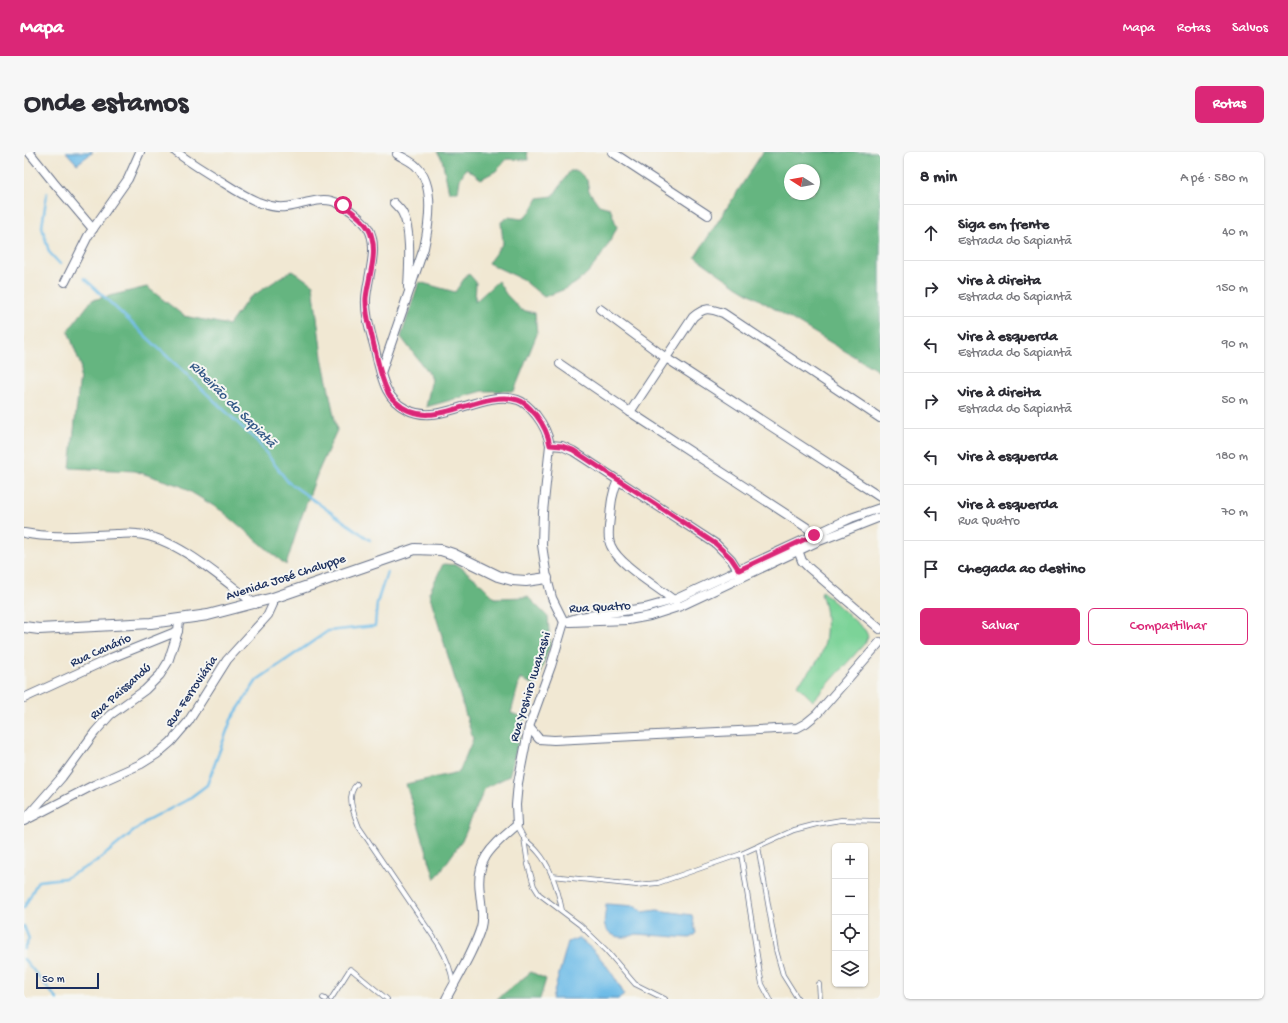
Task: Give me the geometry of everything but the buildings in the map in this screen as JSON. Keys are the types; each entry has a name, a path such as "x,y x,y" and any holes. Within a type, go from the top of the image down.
{"street":[{"path":"29,152 93,229"},
{"path":"65,282 88,236 128,179 140,152"},
{"path":"176,152 240,194 259,202 272,206 284,207 315,201 332,201 343,205 360,218 368,228 374,249 367,288 367,313 381,374 387,391 396,402 406,410 422,414 435,414 494,399 518,400 531,408 541,422 549,438 550,445 543,512 542,545 547,578 552,598 564,622"},
{"path":"612,152 708,216"},
{"path":"381,374 424,248 428,229 430,204 428,191 423,176 416,166 397,154"},
{"path":"394,203 403,213 406,226 409,252 407,298"},
{"path":"600,309 666,358 880,497"},
{"path":"630,412 693,317 702,310 712,309 723,313 880,418"},
{"path":"560,364 630,412 809,529 816,538"},
{"path":"550,445 562,446 573,450 716,544 731,558 741,574"},
{"path":"618,480 612,493 609,531 610,545 622,562 681,606"},
{"name":"Rua Quatro","path":"564,622 580,617 645,608 674,600 798,550 851,518 880,508"},
{"name":"Rua Quatro","path":"564,622 583,623 628,620 650,616 681,606 741,574 816,538 880,517"},
{"path":"24,533 39,536 60,537 138,534 157,539 176,547 198,561 255,604"},
{"name":"Avenida José Chaluppe","path":"24,627 40,629 151,623 208,616 255,604 415,549 441,550 453,554 498,576 512,580 526,581 547,578"},
{"path":"798,550 802,561 809,568 880,630"},
{"name":"Rua Ferroviária","path":"24,821 94,785 141,764 157,754 171,742 188,722 227,660 268,615 273,604 273,598"},
{"path":"178,631 179,620"},
{"name":"Rua Yoshiro Iwahashi","path":"517,825 516,804 518,783 529,727 557,647 564,622"},
{"name":"Rua Paissandú","path":"24,821 62,777 95,732 110,715 145,690 160,675 168,662 178,631"},
{"name":"Rua Canário","path":"24,698 111,658 178,631"},
{"path":"529,727 539,739 554,740 797,728 817,714 880,642"},
{"path":"446,999 482,925 478,884 484,858 495,845 517,825"}],"lane":[{"path":"357,784 353,787 351,798 353,810 359,827 439,944 446,956 454,985"},
{"path":"552,876 636,885 658,883 740,854 794,830 841,820 880,821"},
{"path":"517,825 524,838 541,856 552,876 559,893 562,910"},
{"path":"524,838 528,865 534,886 539,894 580,925 606,950 635,984 665,999"},
{"path":"758,846 778,956 783,974 798,999"},
{"path":"740,854 762,984 770,999"},
{"path":"331,999 350,969 387,999"},
{"path":"819,984 820,999"}],"green space":[{"path":"437,152 527,152 528,160 507,159 496,171 481,179 466,168 460,179 458,192 449,192 442,159"},
{"path":"763,152 880,152 880,372 738,287 695,257"},
{"path":"570,171 578,171 587,180 589,191 599,205 610,208 617,227 604,252 585,275 568,288 544,297 522,279 488,263 503,243 501,222 508,217 522,219 531,211 538,198 553,196"},
{"path":"292,270 313,285 322,357 337,430 318,472 286,565 222,511 181,486 135,471 70,468 81,366 68,331 92,300 147,287 184,316 229,325 248,299"},
{"path":"468,273 476,282 475,302 498,281 506,294 521,310 535,313 537,334 514,391 483,391 426,407 432,378 401,337 419,282 455,292"},
{"path":"443,564 458,565 478,581 495,598 528,597 548,617 550,645 536,685 520,679 511,713 525,718 509,776 485,788 462,841 435,879 406,784 459,772 473,739 429,593"},
{"path":"822,591 865,630 868,636 865,643 813,701 797,685 817,662 825,644 826,618 821,594"},
{"path":"531,972 546,979 540,999 497,999"}],"water":[{"path":"66,152 93,152 77,164"},
{"path":"606,904 636,906 643,912 657,910 692,915 696,933 690,938 636,934 628,937 614,936 607,930 604,924"},
{"path":"578,938 592,949 615,978 624,994 618,999 552,999 568,942"}],"waterway":[{"name":"Ribeirão do Sapiatã","path":"47,193 42,227 49,252 60,264"},
{"name":"Ribeirão do Sapiatã","path":"84,278 257,441 288,482 370,540"},
{"path":"24,908 38,881 65,878 96,862 145,822 187,800 207,785 231,720 257,680 328,631 375,626 377,603 387,572"},
{"path":"24,926 29,939 24,949"},
{"path":"24,959 57,999"}],"route":[{"path":"343,205 360,218 368,228 372,238 374,249 367,288 367,313 381,374 387,391 396,402 406,410 422,414 435,414 494,399 506,398 518,400 531,408 541,422 549,438 550,445 562,446 573,450 716,544 731,558 739,570 814,535"}]}
